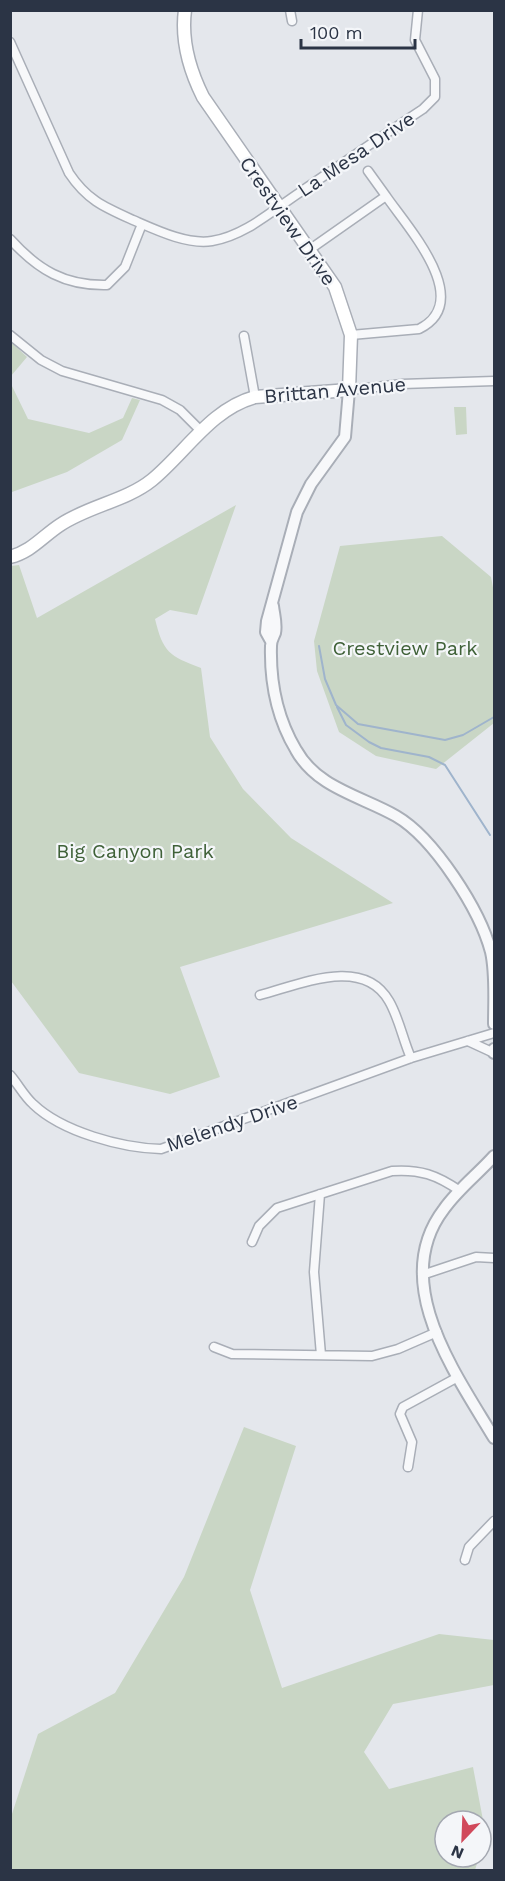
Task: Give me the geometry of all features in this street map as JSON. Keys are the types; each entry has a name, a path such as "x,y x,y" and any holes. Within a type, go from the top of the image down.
{"main road":[{"name":"Crestview Drive","path":"184,10 185,35 196,84 277,207 335,288 351,335 349,390"},
{"name":"Brittan Avenue","path":"10,557 31,549 79,513 149,482 201,431 236,404 255,397 349,390"}],"street":[{"path":"290,10 292,21"},
{"name":"La Mesa Drive","path":"10,42 69,173 81,191 99,205 142,224 190,240 210,241 231,236 277,207 423,109 435,97 435,79 415,40 418,10"},
{"path":"351,335 419,330 434,320 439,311 441,291 435,271 368,171"},
{"path":"309,250 386,196"},
{"path":"10,239 28,259 54,276 83,286 107,285 125,267 142,224"},
{"path":"10,335 41,360 62,371 162,400 180,410 201,431"},
{"path":"244,336 255,397"},
{"name":"Brittan Avenue","path":"349,390 413,383 495,381"},
{"name":"Crestview Drive","path":"349,390 345,437 311,484 297,512 266,632 271,641 270,670 280,720 297,752 324,781 398,817 415,831 458,884 479,916 493,953 495,1024"},
{"path":"260,995 332,977 350,976 369,981 390,1001 411,1058"},
{"name":"Melendy Drive","path":"10,1075 31,1103 48,1117 68,1127 137,1148 161,1149 411,1058 495,1034"},
{"path":"468,1041 494,1052"},
{"path":"495,1156 443,1209 429,1234 422,1275 423,1291 437,1332 458,1377 495,1438"},
{"path":"252,1242 259,1226 277,1208 392,1171 411,1170 439,1177 460,1191"},
{"path":"320,1194 314,1272 321,1355"},
{"path":"422,1275 476,1257 495,1258"},
{"path":"214,1347 232,1354 372,1356 398,1350 437,1332"},
{"path":"408,1467 412,1442 400,1414 404,1407 458,1377"},
{"path":"465,1560 469,1547 495,1521"}],"green space":[{"path":"11,342 27,357 10,376"},
{"path":"11,384 28,419 89,433 123,418 132,398 140,400 122,440 67,472 12,492 11,497"},
{"path":"454,407 466,407 467,434 456,435"},
{"name":"Big Canyon Park","path":"236,505 197,615 170,610 155,619 161,639 174,656 201,668 210,737 243,789 291,838 393,903 180,967 220,1077 170,1094 79,1073 11,981 11,566 19,565 37,618"},
{"name":"Crestview Park","path":"442,536 491,577 494,593 494,723 436,769 376,756 339,732 317,671 314,641 340,546"},
{"path":"244,1427 296,1446 250,1590 282,1688 439,1634 494,1640 494,1685 393,1704 364,1752 389,1789 473,1767 481,1809 433,1809 433,1869 475,1870 11,1870 11,1817 38,1734 115,1693 184,1577"}],"waterway":[{"path":"319,646 325,679 336,705 358,724 445,740 463,735 494,717"},
{"path":"337,707 346,725 369,742 381,748 429,757 445,765 490,835"}]}
